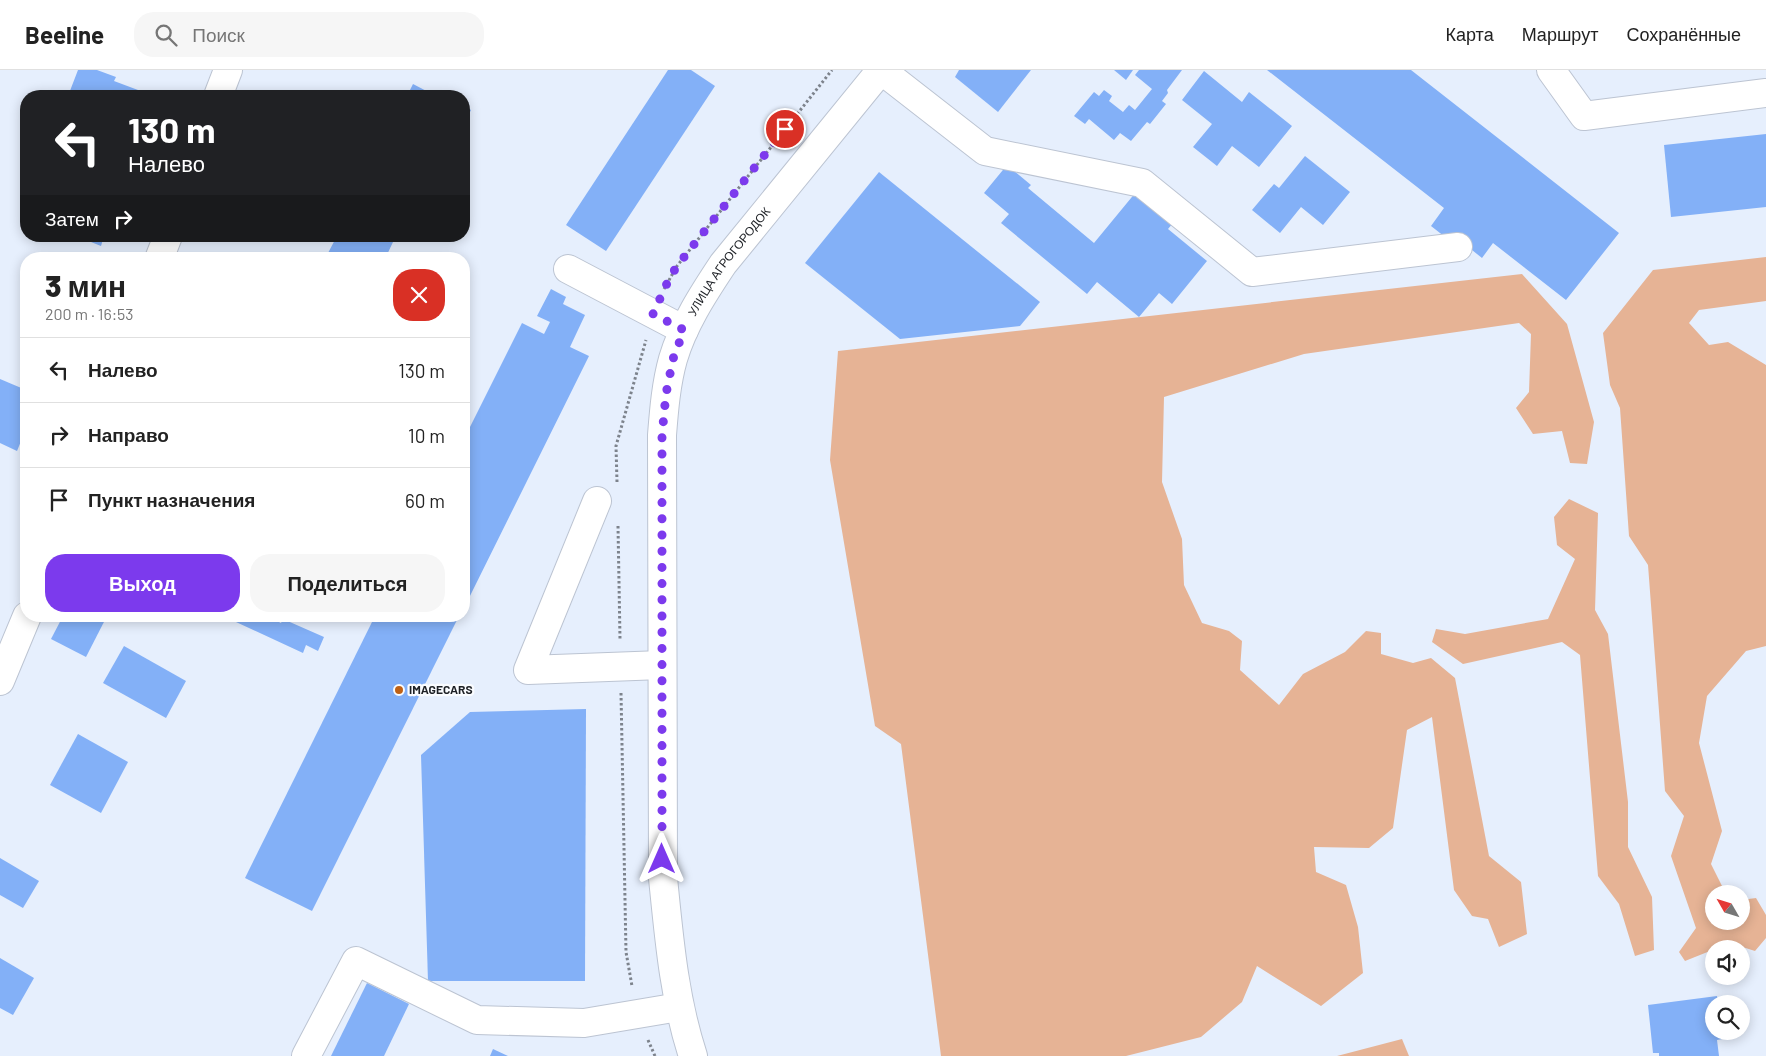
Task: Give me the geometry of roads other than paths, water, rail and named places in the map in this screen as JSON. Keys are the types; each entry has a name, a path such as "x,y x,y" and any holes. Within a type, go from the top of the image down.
{"street":[{"path":"220,90 228,70"},
{"path":"881,70 985,151 1142,183 1252,272 1458,247"},
{"name":"УЛИЦА АГРОГОРОДОК","path":"693,1056 680,1007 670,951 662,878 662,435 666,394 673,359 684,330 702,295 723,264 881,70"},
{"path":"1551,70 1584,116 1766,93"},
{"path":"568,269 684,330"},
{"path":"597,501 528,670 662,665"},
{"path":"0,681 25,622"},
{"path":"306,1056 356,961 477,1020 584,1023 680,1007"}],"place":[{"name":"IMAGECARS","path":"399,690"}]}
